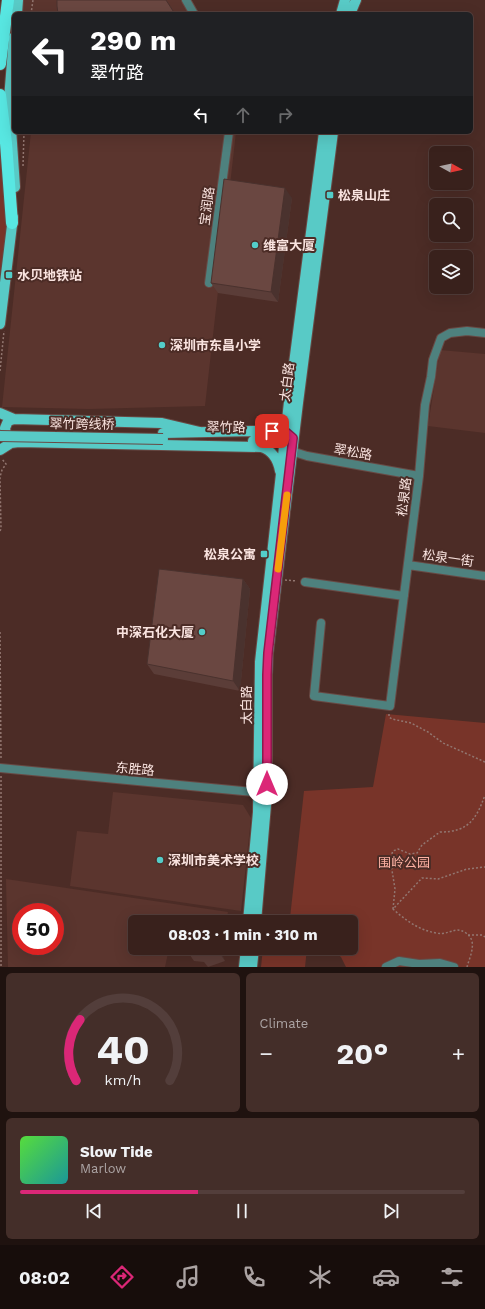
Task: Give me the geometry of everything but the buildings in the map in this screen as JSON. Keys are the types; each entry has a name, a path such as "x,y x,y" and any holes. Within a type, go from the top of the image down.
{"highway":[{"path":"0,64 8,0"},
{"path":"8,98 6,142 12,223"}],"main road":[{"path":"17,12 18,0"},
{"path":"342,12 345,0"},
{"path":"351,12 356,0"},
{"path":"8,98 12,57"},
{"name":"太白路","path":"256,915 267,675 277,579 288,442 324,134"},
{"name":"太白路","path":"249,915 263,792 260,670 281,477 288,442 333,134"},
{"path":"0,324 12,223"},
{"path":"0,414 14,419 162,423 200,432"},
{"path":"14,419 7,422 6,433 10,439 19,442"},
{"name":"翠竹跨线桥","path":"0,430 162,436"},
{"name":"翠竹路","path":"162,436 200,432 288,442"},
{"name":"翠竹跨线桥","path":"0,436 162,436"},
{"name":"翠竹路","path":"162,436 288,442"},
{"name":"翠竹路","path":"162,436 180,446 265,448 271,452 278,462 281,477"},
{"path":"1,455 10,443 19,442 180,446"},
{"path":"244,967 245,955"},
{"path":"252,967 253,955"}],"street":[{"path":"186,0 193,12"},
{"name":"宝润路","path":"209,283 229,134"},
{"name":"松泉路","path":"390,706 419,476 425,405 433,360 440,338 450,333 467,331 485,333"},
{"name":"翠松路","path":"288,442 307,456 419,476"},
{"name":"松泉一街","path":"408,565 485,576"},
{"path":"305,582 404,596"},
{"path":"321,623 314,696 390,706"},
{"name":"东胜路","path":"1,770 263,792"},
{"path":"386,967 399,961 419,964 440,963 454,967"}],"path":[{"path":"31,12 33,0"},
{"path":"1,455 6,464 0,477 1,530"},
{"path":"277,579 305,582"},
{"path":"0,632 1,967"},
{"path":"390,706 389,717 411,723 428,732 443,743 485,762"},
{"path":"393,909 395,889 390,858 392,851 398,849 410,854 417,853 422,845 440,832 459,830 474,820 485,795"},
{"path":"393,909 422,878 438,879 467,869 485,867"},
{"path":"393,909 410,923 427,931 445,934 461,930 468,934 482,935 485,937"},
{"path":"467,967 473,945 468,934"}],"shaded area":[{"path":"19,0 186,0 193,12 18,12"},
{"path":"31,134 236,134 205,406 89,409 2,407"},
{"path":"440,350 485,354 485,433 428,426"},
{"name":"深圳市美术学校","path":"113,792 243,805 251,818 241,911 70,886 77,831 108,834"},
{"path":"6,879 228,912 227,915 128,915 128,955 168,955 165,967 8,967"}],"green space":[{"path":"0,122 8,223 0,276"},
{"name":"围岭公园","path":"386,714 485,723 485,967 346,967 338,955 358,955 358,915 290,915 304,791 373,787"},
{"path":"262,955 306,955 305,967 261,967"}],"slow traffic":[{"path":"278,569 287,495"}],"place":[{"name":"松泉山庄","path":"330,195"},
{"name":"维富大厦","path":"255,245"},
{"name":"水贝地铁站","path":"9,275"},
{"name":"深圳市东昌小学","path":"162,345"},
{"name":"松泉公寓","path":"264,554"},
{"name":"中深石化大厦","path":"202,632"},
{"name":"深圳市美术学校","path":"160,860"}],"route":[{"path":"267,784 268,653 293,438 286,432 272,431"}]}
